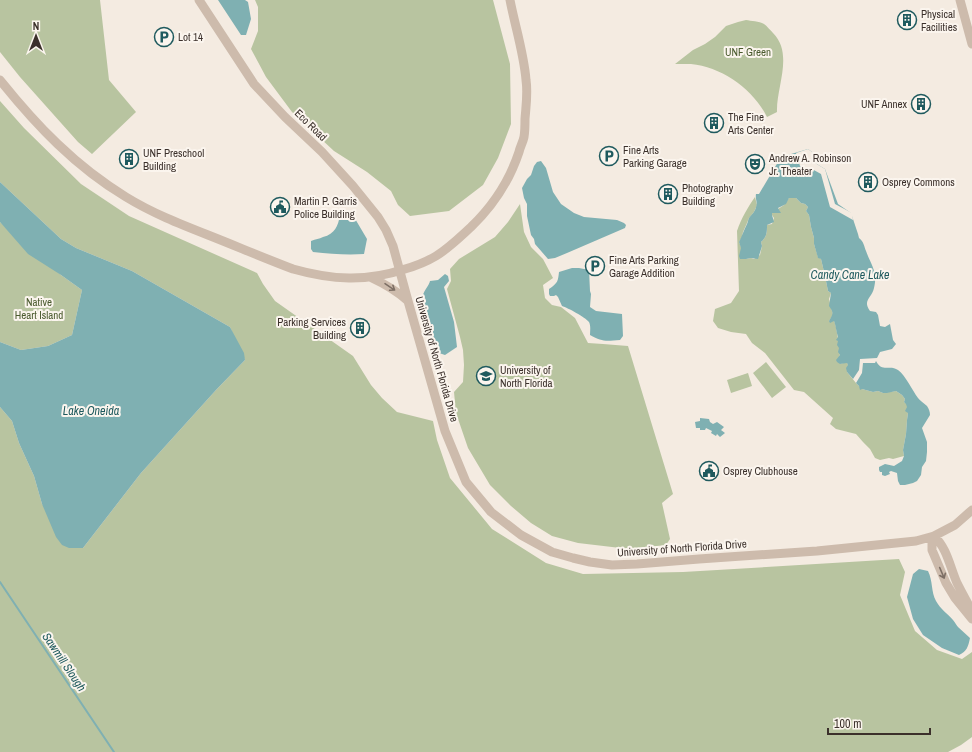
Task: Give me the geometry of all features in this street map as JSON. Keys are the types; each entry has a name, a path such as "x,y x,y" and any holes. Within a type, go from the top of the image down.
{"street":[{"name":"Eco Road","path":"199,0 254,84 285,117 322,152 378,217 393,246 399,271"},
{"path":"0,80 34,121 72,158 111,187 148,209 177,223 292,269 329,277 370,277 399,271 421,264 436,256 481,218 503,189 514,166 524,137 527,99 524,64 510,0"},
{"path":"960,0 972,44"},
{"name":"University of North Florida Drive","path":"399,271 446,431 466,482 491,512 521,535 552,552 573,558 612,565 822,550 916,541 934,536 955,525 972,510"},
{"path":"370,277 384,283 408,301"},
{"path":"934,536 944,547 958,584 972,611"},
{"path":"934,536 932,550 946,583 955,598 972,619"}],"green space":[{"path":"0,0 100,0 109,80 136,112 92,154 78,142 20,77 0,52"},
{"path":"255,0 493,0 510,64 511,124 498,158 483,185 449,211 410,216 398,205 391,191 367,172 334,151 292,112 266,77 251,49 258,31 258,7"},
{"name":"UNF Green","path":"746,20 760,22 765,25 779,41 782,51 783,61 777,112 767,117 754,97 735,81 725,75 703,66 675,64 693,50 715,37 726,26"},
{"path":"0,101 24,128 81,184 129,216 257,273 275,301 353,356 371,385 397,412 433,421 437,440 450,478 492,529 546,563 583,574 683,572 899,559 905,572 900,595 915,631 937,650 962,659 972,652 972,737 948,752 0,752 0,407 12,421 19,443 34,476 42,504 83,548 141,473 245,360 230,327 132,271 76,248 61,239 0,182"},
{"path":"755,197 757,205 749,218 739,242 746,259 754,259 760,255 762,246 761,242 766,234 767,225 772,224 774,218 772,213 780,212 778,209 784,205 789,198 796,198 808,207 806,211 809,215 814,244 818,257 821,259 828,291 831,293 829,299 833,315 829,321 834,321 836,326 840,364 847,362 847,372 862,389 883,393 896,391 905,399 904,402 907,404 908,413 903,450 904,456 880,460 875,458 870,449 856,434 836,429 830,424 833,418 804,392 794,390 765,353 752,343 746,334 718,328 713,321 715,309 731,303 739,291 737,231 745,213"},
{"path":"520,204 524,232 531,247 543,259 553,278 543,285 545,298 552,305 561,307 575,318 588,343 628,346 673,494 662,503 670,539 666,545 629,549 578,543 552,536 531,523 490,485 468,448 456,413 454,392 463,382 464,365 463,350 447,289 451,281 450,269 459,259 495,237 508,222"},
{"name":"Native Heart Island","path":"0,222 61,275 82,290 72,335 48,346 21,350 0,342"},
{"path":"766,362 786,387 772,398 753,373"},
{"path":"748,373 752,386 731,393 727,380"}],"water":[{"path":"218,0 245,0 248,2 251,19 246,35 241,35"},
{"name":"Candy Cane Lake","path":"808,149 812,152 815,163 825,169 838,204 851,213 859,238 864,244 875,273 874,288 867,302 868,307 870,311 876,312 878,315 880,326 885,327 890,324 893,340 896,344 892,349 880,352 877,358 860,359 859,370 853,379 847,372 847,363 840,364 836,360 840,355 837,345 838,341 836,340 838,337 835,323 834,321 830,323 829,321 832,314 832,310 829,306 831,293 828,291 821,259 818,258 814,244 809,215 806,211 808,207 796,198 789,198 786,204 778,208 781,213 772,213 774,222 767,225 766,234 761,242 762,246 758,259 740,259 739,256 741,248 739,242 749,218 756,209 756,194 759,194 781,157"},
{"path":"541,161 546,168 553,192 561,204 574,213 584,217 617,220 626,225 625,228 555,258 548,259 535,244 531,235 527,216 527,204 522,188 531,175 534,166 537,162"},
{"name":"Lake Oneida","path":"0,182 61,239 76,248 132,271 230,327 244,353 245,360 141,473 83,548 69,548 62,545 56,537 42,504 34,476 19,443 12,421 0,407 0,342 21,350 48,346 72,335 82,290 28,254 0,222"},
{"path":"346,214 354,217 367,239 364,254 313,252 311,249 311,241 327,236 333,232 337,226 340,215"},
{"path":"572,268 589,270 591,294 590,307 596,311 622,314 623,336 620,340 611,341 598,339 590,335 590,325 587,320 562,306 556,295 550,296 549,289 557,282 559,272"},
{"path":"445,274 448,276 449,281 444,287 454,322 457,347 445,355 439,353 437,350 425,310 423,295 430,281 438,280"},
{"path":"876,361 878,365 883,368 895,368 898,370 906,379 918,398 927,406 929,410 930,415 922,428 927,442 926,461 922,467 921,475 917,481 913,483 900,485 897,473 891,471 889,472 890,474 885,476 882,475 882,472 879,470 879,467 885,464 894,466 902,461 904,456 903,450 908,413 905,411 907,407 904,402 905,399 896,391 883,393 878,391 873,392 862,389 860,390 856,383 862,373 863,363 875,363"},
{"path":"700,418 709,419 713,424 717,422 724,427 721,430 725,433 720,437 717,434 716,436 711,433 712,431 706,428 705,430 700,430 700,428 696,428 695,422 700,421"},
{"path":"919,569 928,571 934,598 958,627 970,638 967,648 959,655 942,648 923,635 913,619 907,597 913,574"}],"pier":[{"path":"808,149 812,152 815,163 825,169 835,204 852,213 853,220 830,207 821,174 812,169 807,170 800,166 796,153"}],"waterway":[{"name":"Sawmill Slough","path":"0,582 114,752"}],"place":[{"name":"Physical Facilities","path":"907,20"},
{"name":"Lot 14","path":"164,37"},
{"name":"UNF Annex","path":"921,104"},
{"name":"The Fine Arts Center","path":"714,123"},
{"name":"Fine Arts Parking Garage","path":"609,156"},
{"name":"UNF Preschool Building","path":"129,159"},
{"name":"Andrew A. Robinson Jr. Theater","path":"755,164"},
{"name":"Osprey Commons","path":"868,182"},
{"name":"Photography Building","path":"668,194"},
{"name":"Martin P. Garris Police Building","path":"280,207"},
{"name":"Fine Arts Parking Garage Addition","path":"595,266"},
{"name":"Parking Services Building","path":"360,328"},
{"name":"University of North Florida","path":"486,376"},
{"name":"Osprey Clubhouse","path":"709,471"}]}
